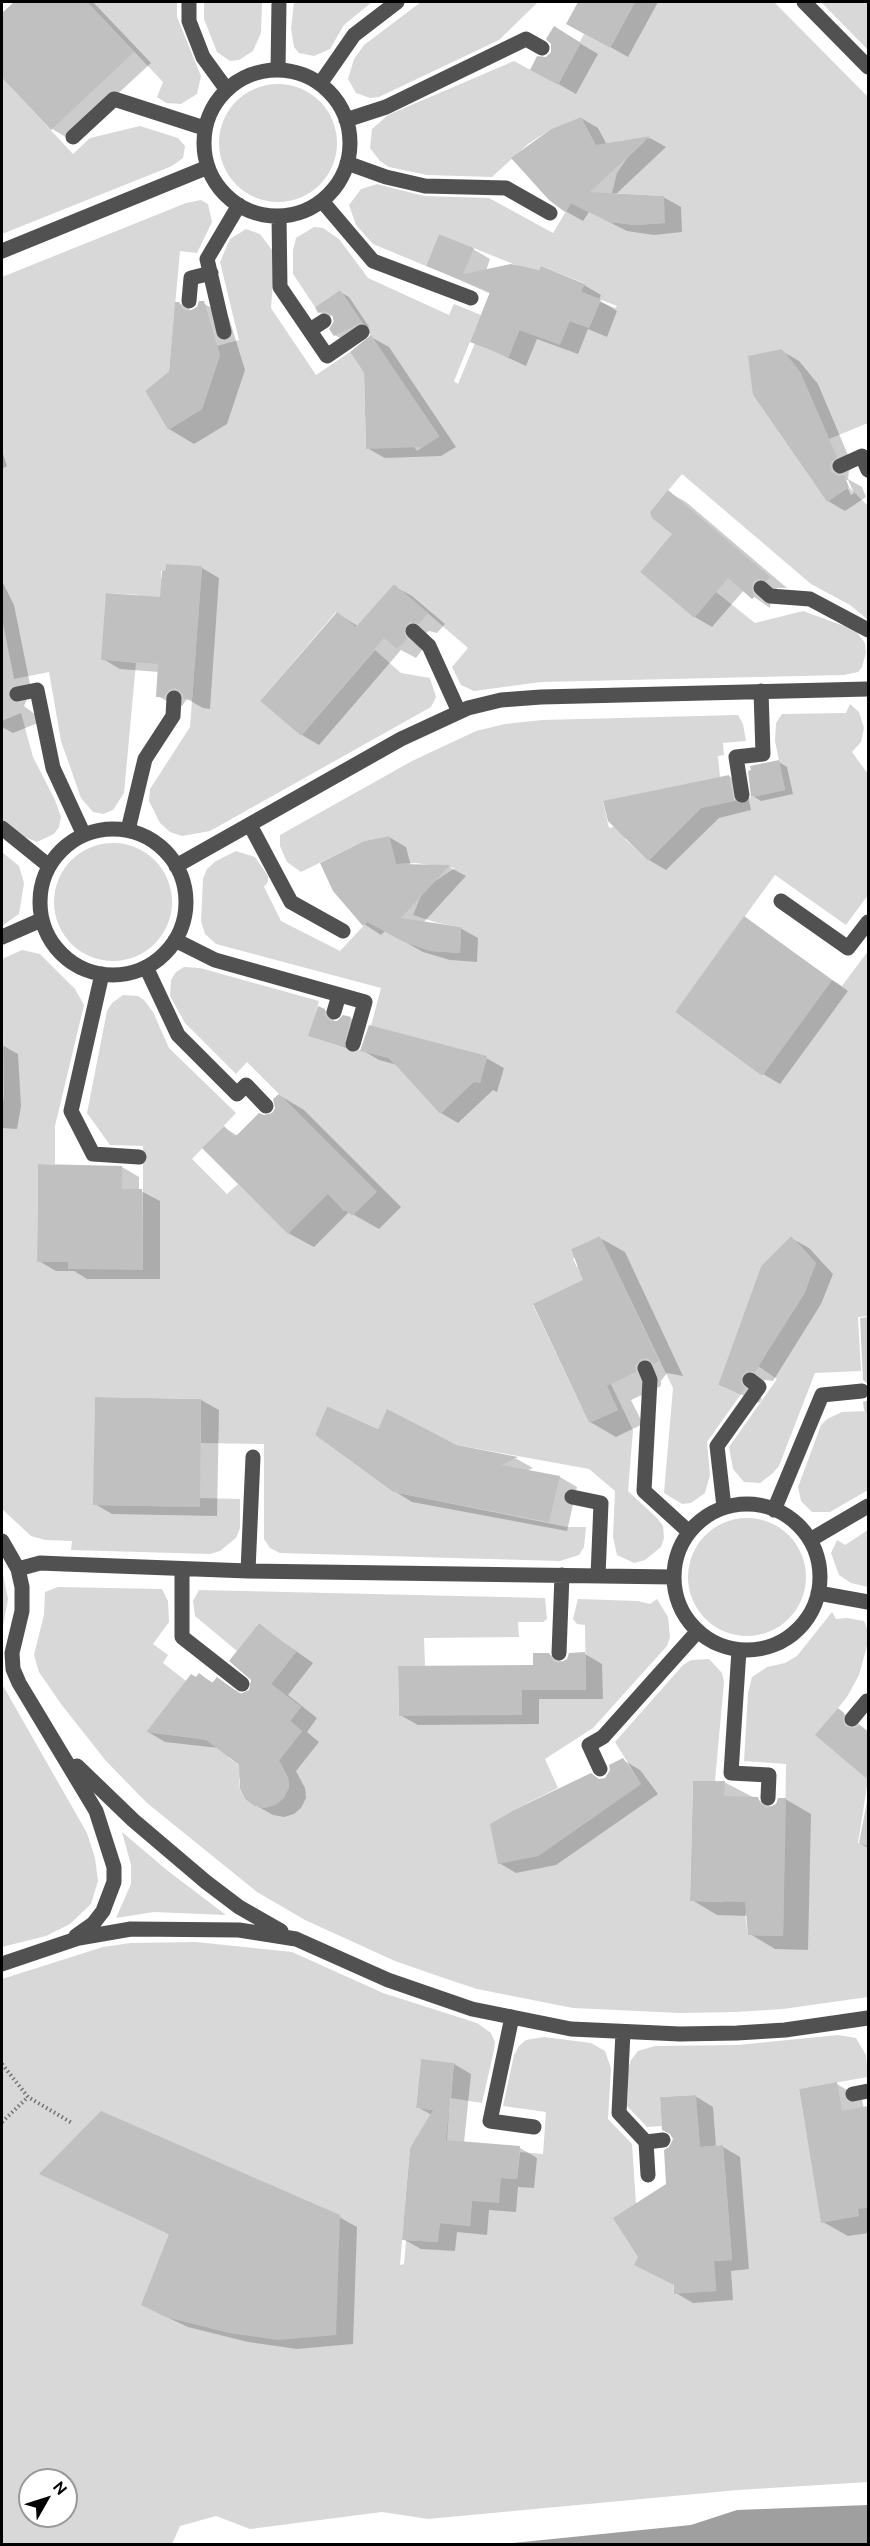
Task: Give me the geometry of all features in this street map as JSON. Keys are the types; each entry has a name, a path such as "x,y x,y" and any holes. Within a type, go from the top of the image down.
{"street":[{"path":"189,2 189,21 203,57 227,90"},
{"path":"278,70 279,2"},
{"path":"320,84 354,35 397,2"},
{"path":"804,2 868,67"},
{"path":"346,120 386,107 526,39 542,48"},
{"path":"278,70 305,75 320,84 337,101 350,134 347,163 336,188 305,211 279,216 259,213 238,205 219,188 208,167 204,149 204,128 210,111 227,90 256,73 278,70"},
{"path":"72,137 114,99 204,128"},
{"path":"347,163 386,177 425,186 506,188 550,213"},
{"path":"2,251 208,167"},
{"path":"321,201 373,261 471,298"},
{"path":"224,332 207,259 238,205"},
{"path":"279,216 280,287 327,356 362,332"},
{"path":"189,301 191,278 211,273"},
{"path":"310,330 324,321"},
{"path":"840,466 862,456 868,470"},
{"path":"761,588 770,596 810,599 868,630"},
{"path":"413,631 429,646 459,712"},
{"path":"176,866 401,740 459,712 501,700 868,688"},
{"path":"17,694 37,690 52,768 84,835"},
{"path":"742,795 736,757 764,758 761,691"},
{"path":"128,830 145,759 173,716 174,698"},
{"path":"250,825 291,902 343,931"},
{"path":"2,828 49,866"},
{"path":"109,829 128,830 146,836 162,847 176,866 186,898 184,918 175,940 167,951 146,967 117,975 102,974 79,967 63,956 51,942 41,920 41,886 49,866 58,853 84,835 109,829"},
{"path":"781,901 848,948 868,922"},
{"path":"2,937 41,920"},
{"path":"175,940 215,960 365,1002 353,1044"},
{"path":"146,967 178,1035 237,1094 246,1085 266,1106"},
{"path":"102,974 71,1111 93,1154 138,1157"},
{"path":"334,1012 339,995"},
{"path":"645,1368 650,1380 644,1491 689,1532"},
{"path":"724,1508 717,1446 759,1387 750,1380"},
{"path":"774,1510 822,1395 862,1391"},
{"path":"248,1571 253,1457"},
{"path":"572,1497 601,1503 598,1576"},
{"path":"743,1504 774,1510 796,1523 810,1540 820,1574 818,1593 812,1611 801,1627 786,1639 769,1647 739,1650 713,1643 697,1632 685,1617 677,1600 673,1577 678,1553 689,1532 706,1516 724,1508 743,1504"},
{"path":"810,1540 868,1506"},
{"path":"2,1541 18,1569 22,1587 22,1611 12,1653 13,1669 103,1825 114,1867 114,1882 103,1911 93,1924 63,1944"},
{"path":"18,1569 40,1563 248,1571 673,1577"},
{"path":"182,1569 182,1637 242,1684"},
{"path":"559,1653 562,1575"},
{"path":"818,1593 868,1602"},
{"path":"600,1769 589,1745 603,1737 697,1632"},
{"path":"739,1650 731,1773 769,1775 768,1797"},
{"path":"852,1719 868,1699"},
{"path":"62,1751 133,1820 239,1907 296,1939 388,1980 472,2009 570,2029 622,2032 737,2033 785,2030 868,2018"},
{"path":"2,1964 98,1934 155,1927 239,1930 296,1939"},
{"path":"512,2018 490,2121 534,2127"},
{"path":"622,2032 619,2113 646,2142 648,2175"},
{"path":"853,2094 868,2091"},
{"path":"646,2142 663,2140"}],"path":[{"path":"2,2064 28,2097 72,2123"},
{"path":"2,2122 28,2097"}],"shaded area":[{"path":"87,2 177,2 177,17 201,76 197,94 181,104 166,103 157,97 163,82"},
{"path":"204,2 262,2 261,33 253,51 239,60 230,61 217,52 204,19"},
{"path":"294,2 372,2 344,25 330,49 314,56 299,53 294,47 291,29"},
{"path":"421,2 538,2 499,40 379,97 370,98 356,93 348,79 354,59 364,45"},
{"path":"635,2 774,2 868,97 868,423 829,439 800,372 782,349 753,395 827,502 849,487 868,506 868,620 850,605 811,584 682,474 650,512 694,550 657,552 640,572 694,618 716,592 755,623 803,611 855,630 865,643 866,653 862,667 858,672 844,675 541,682 474,691 461,685 452,667 468,648 394,584 357,629 336,612 260,701 301,736 375,650 401,673 430,678 436,697 431,707 210,831 182,836 170,832 160,823 149,801 150,789 190,727 202,567 166,564 165,571 161,571 161,579 165,580 161,624 137,622 139,595 107,593 102,659 136,663 124,793 113,810 103,814 93,812 81,798 61,741 49,672 14,679 2,618 2,277 186,203 201,200 208,204 212,222 197,253 180,251 169,371 145,391 168,430 202,409 220,355 217,346 239,340 220,262 230,239 246,229 260,234 272,250 275,258 271,308 316,375 350,352 364,373 366,448 398,448 398,423 417,451 439,436 340,290 315,307 293,274 293,250 296,238 314,227 323,228 339,239 368,278 449,315 454,304 481,315 454,381 458,384 475,343 508,357 520,329 570,321 589,328 600,302 615,308 617,306 581,292 584,283 541,266 538,274 439,234 426,266 373,244 356,225 349,205 361,189 377,184 424,196 489,198 553,233 571,203 608,222 636,225 664,223 663,196 612,193 617,173 628,157 645,141 625,140 588,149 581,117 551,129 528,144 492,177 427,175 389,167 380,161 370,148 372,129 388,115 514,61 558,85 584,34 610,48"},
{"path":"821,2 868,2 868,50"},
{"path":"2,78 73,154 90,138 140,126 178,138 185,146 183,158 172,166 2,234"},
{"path":"278,84 301,89 320,101 332,120 337,143 332,166 320,185 301,197 278,202 255,197 236,185 224,166 219,143 224,120 236,101 255,89"},
{"path":"850,704 859,712 864,728 861,742 852,752 868,774 868,895 846,925 775,875 675,1012 762,1076 832,980 842,986 868,951 868,1316 858,1317 861,1371 815,1373 779,1466 773,1473 760,1483 744,1482 733,1469 729,1447 777,1379 758,1366 804,1294 816,1263 791,1236 761,1266 718,1385 741,1394 707,1442 710,1475 705,1493 691,1503 682,1504 664,1493 673,1388 600,1236 571,1249 575,1257 573,1259 577,1267 579,1266 598,1307 561,1291 533,1305 589,1423 618,1410 594,1359 605,1372 633,1430 628,1491 663,1526 664,1538 661,1547 645,1560 634,1563 617,1555 613,1537 615,1491 589,1469 457,1445 387,1410 378,1429 327,1406 315,1435 393,1492 567,1527 586,1527 584,1547 579,1555 560,1561 280,1553 270,1548 264,1539 264,1444 201,1443 201,1399 95,1397 94,1505 200,1507 200,1498 240,1499 240,1528 236,1538 220,1551 210,1554 71,1550 72,1541 45,1540 31,1536 2,1509 2,1111 4,1095 2,959 22,950 40,954 75,989 84,1005 55,1126 55,1164 38,1164 37,1262 68,1262 68,1269 143,1269 143,1146 110,1145 87,1113 107,1011 112,1003 123,995 138,996 144,1000 153,1012 169,1048 236,1113 192,1159 227,1194 238,1184 288,1233 307,1170 344,1211 346,1210 352,1216 376,1191 247,1062 236,1074 185,1023 170,996 171,980 176,972 184,967 200,968 319,1001 309,1036 389,1058 440,1114 463,1092 446,1074 480,1083 487,1057 371,1026 381,988 216,944 205,934 201,921 203,879 207,869 216,861 236,851 255,857 268,876 268,882 264,887 281,921 340,951 369,920 404,942 431,951 460,953 461,927 413,915 421,896 434,882 455,868 415,863 396,864 389,836 364,841 301,872 287,862 280,846 280,835 412,761 476,731 505,724 542,720 738,715 743,724 746,741 723,743 724,755 718,756 720,777 603,802 609,828 643,821 625,839 648,861 701,808 785,790 775,741 776,723 782,714 846,713"},
{"path":"21,713 33,757 61,817 59,827 54,834 37,842 20,835 2,819 2,721"},
{"path":"113,843 136,847 155,860 168,879 172,902 168,925 155,944 136,957 113,961 90,957 71,944 58,925 54,902 58,879 71,860 90,847"},
{"path":"2,852 19,866 24,883 19,914 2,926"},
{"path":"868,1411 868,1490 830,1512 812,1512 801,1501 798,1487 821,1425 827,1419 842,1412"},
{"path":"747,1518 770,1523 789,1535 801,1554 806,1577 801,1600 789,1619 770,1631 747,1636 724,1631 705,1619 693,1600 688,1577 693,1554 705,1535 724,1523"},
{"path":"868,1530 868,1587 851,1583 839,1575 831,1553 837,1540 845,1545"},
{"path":"2,1569 8,1599 2,1632"},
{"path":"58,1587 162,1589 168,1601 169,1622 153,1644 168,1655 163,1663 186,1681 146,1732 219,1741 229,1758 244,1769 239,1779 240,1790 245,1799 254,1806 265,1808 289,1788 288,1777 277,1763 302,1731 290,1721 301,1707 271,1684 296,1652 259,1623 237,1651 195,1616 193,1601 199,1590 545,1598 547,1619 543,1622 518,1622 519,1637 424,1638 425,1666 398,1667 399,1715 522,1715 522,1687 586,1690 585,1625 577,1624 573,1619 578,1599 638,1601 650,1604 657,1599 668,1617 670,1637 667,1646 593,1728 545,1759 558,1788 491,1824 498,1863 538,1856 641,1784 615,1742 683,1665 691,1660 709,1659 722,1673 724,1682 715,1781 693,1781 690,1901 722,1902 723,1871 749,1871 748,1914 745,1914 748,1935 783,1936 786,1764 744,1761 748,1693 752,1677 767,1667 785,1663 797,1656 832,1612 836,1619 864,1621 868,1631 868,1642 859,1675 847,1697 816,1735 868,1780 858,1843 868,1846 868,1997 783,2009 736,2012 680,2013 573,2008 477,1989 395,1961 305,1920 257,1892 147,1803 106,1761 61,1704 39,1672 34,1655 44,1615 45,1592"},
{"path":"2,1684 87,1833 95,1858 98,1881 91,1904 70,1924 46,1936 2,1947"},
{"path":"122,1832 226,1915 154,1912 116,1918 131,1884 131,1865"},
{"path":"196,1942 292,1952 383,1993 477,2023 491,2033 495,2042 494,2050 482,2103 451,2098 454,2063 421,2060 416,2108 449,2112 447,2140 413,2143 410,2148 400,2265 404,2264 406,2240 437,2242 440,2223 470,2226 472,2201 501,2178 517,2179 520,2152 543,2154 546,2112 503,2106 514,2055 519,2046 526,2040 544,2037 591,2043 605,2051 611,2068 608,2119 632,2144 636,2204 673,2270 674,2293 716,2291 714,2261 732,2260 723,2145 700,2147 695,2095 660,2097 662,2126 647,2127 627,2106 628,2069 631,2060 638,2051 655,2046 738,2045 838,2035 856,2038 866,2055 868,2077 799,2089 821,2222 859,2216 853,2184 868,2181 868,2482 738,2490 428,2519 382,2512 250,2529 216,2516 180,2526 172,2544 2,2544 2,1979 103,1947 131,1943"},
{"path":"868,2505 868,2544 503,2544 691,2525 737,2510"}],"building":[{"path":"14,2 87,2 134,52 51,130 2,78 2,13"},
{"path":"578,2 635,2 610,48 566,24"},
{"path":"554,26 581,43 558,85 530,70 537,56 546,57 551,52 551,44 546,39"},
{"path":"581,117 596,145 650,136 590,192 664,196 665,223 636,225 608,222 571,203 565,212 549,200 511,158 551,129"},
{"path":"439,234 474,248 463,274 511,264 539,270 541,266 585,284 581,292 601,299 589,328 570,321 560,345 519,330 509,357 470,342 490,292 426,266"},
{"path":"340,290 362,322 334,336 329,329 334,321 332,315 324,311 318,313 315,307"},
{"path":"199,301 204,301 220,355 202,409 168,430 145,391 169,371 175,302 179,302 183,309 189,311 197,307"},
{"path":"371,335 439,437 423,447 366,449 364,373 350,352"},
{"path":"782,349 800,372 837,457 830,464 831,471 838,476 844,475 849,487 827,502 753,395 748,356"},
{"path":"668,490 770,577 767,581 759,579 753,582 752,590 755,596 752,599 728,578 694,618 640,572 672,534 652,518 650,512"},
{"path":"166,564 202,566 192,700 184,699 182,693 175,688 169,690 164,697 156,697 158,664 101,660 106,593 160,597 162,571 165,571"},
{"path":"394,584 428,613 419,624 411,622 406,625 404,633 407,639 397,649 384,638 301,736 260,701 337,612 356,627"},
{"path":"779,760 785,790 751,797 748,771 751,770 750,766"},
{"path":"729,775 734,801 701,808 648,861 608,821 603,801"},
{"path":"389,836 396,864 450,865 401,918 461,927 460,953 431,951 404,942 367,922 363,926 333,891 320,863 364,841"},
{"path":"744,916 832,980 762,1076 675,1012"},
{"path":"318,1006 325,1009 325,1015 331,1021 337,1021 343,1015 351,1017 344,1047 308,1036"},
{"path":"369,1025 487,1056 480,1083 475,1081 440,1114 389,1058 360,1051"},
{"path":"279,1094 377,1192 352,1216 328,1194 288,1234 202,1148 224,1126 235,1137 259,1113 264,1115 272,1113 275,1108 273,1099"},
{"path":"38,1164 122,1166 122,1189 142,1189 143,1270 68,1269 68,1262 37,1262"},
{"path":"600,1236 659,1361 654,1364 647,1358 641,1359 635,1366 636,1372 607,1386 618,1410 589,1423 533,1304 583,1280 571,1249"},
{"path":"791,1236 816,1263 804,1294 755,1372 747,1371 742,1375 741,1383 745,1388 741,1394 718,1385 761,1266"},
{"path":"95,1397 201,1399 200,1507 93,1505"},
{"path":"327,1406 378,1429 387,1409 457,1445 518,1457 502,1465 560,1476 549,1522 393,1492 315,1435"},
{"path":"259,1623 296,1652 271,1684 301,1707 290,1721 302,1731 279,1760 288,1777 289,1788 284,1798 276,1805 265,1808 254,1806 245,1799 240,1789 239,1765 206,1740 146,1732 191,1674 196,1677 199,1673 212,1683 217,1677 240,1694 249,1690 251,1680 229,1661"},
{"path":"585,1652 586,1690 522,1690 522,1715 399,1716 398,1666 533,1665 533,1653 549,1653 553,1661 559,1663 567,1659 569,1653"},
{"path":"838,1708 844,1713 843,1722 846,1727 855,1728 860,1725 868,1732 868,1780 815,1735"},
{"path":"623,1758 641,1784 538,1856 498,1864 490,1824 591,1773 599,1779 605,1778 610,1770 609,1765"},
{"path":"693,1781 725,1781 724,1796 758,1797 760,1803 767,1808 776,1804 778,1798 786,1798 783,1936 748,1935 745,1902 690,1901"},
{"path":"421,2059 454,2063 446,2140 520,2146 517,2179 501,2178 499,2203 472,2201 470,2226 440,2223 438,2242 402,2240 410,2148 433,2110 416,2108"},
{"path":"837,2082 842,2111 868,2106 868,2208 857,2209 859,2216 821,2223 799,2089"},
{"path":"696,2095 700,2147 723,2145 732,2260 714,2261 716,2291 674,2294 674,2285 634,2265 638,2257 613,2218 666,2184 664,2150 669,2147 673,2139 670,2134 662,2130 660,2097"},
{"path":"101,2111 340,2215 336,2335 278,2340 229,2333 169,2318 141,2305 169,2234 39,2174"}]}
